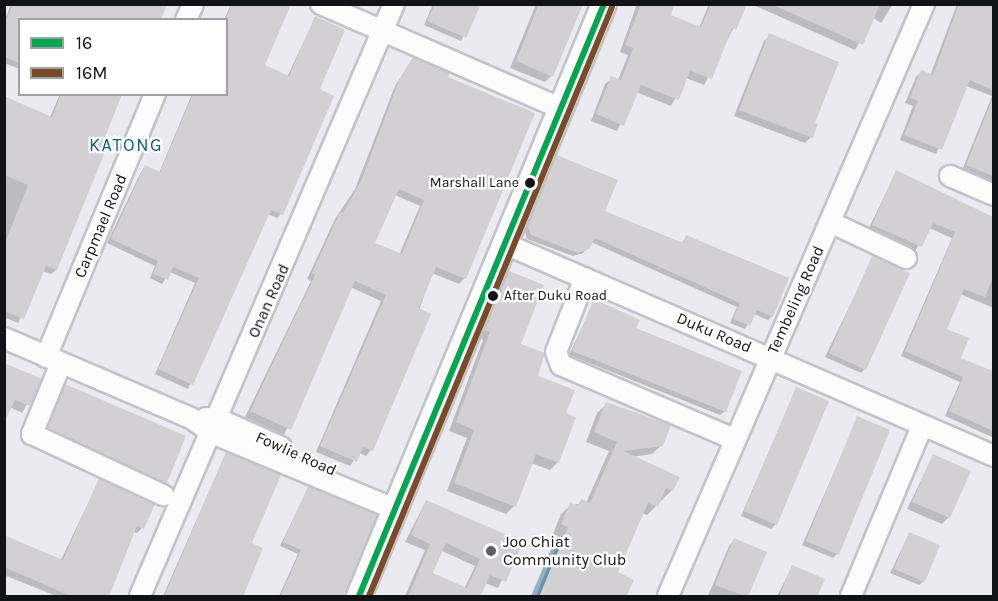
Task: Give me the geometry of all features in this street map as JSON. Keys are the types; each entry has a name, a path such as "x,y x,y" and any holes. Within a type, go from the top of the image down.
{"street":[{"path":"187,18 193,4"},
{"path":"321,4 560,108"},
{"name":"Onan Road","path":"140,597 394,4"},
{"path":"358,597 604,4"},
{"name":"Tembeling Road","path":"668,597 734,439 832,223 924,4"},
{"name":"Carpmael Road","path":"154,96 53,360 33,434 164,495"},
{"path":"950,176 993,195"},
{"path":"832,223 906,258"},
{"name":"Duku Road","path":"504,243 993,456"},
{"path":"585,278 556,352 561,365 734,439"},
{"name":"Fowlie Road","path":"4,338 397,504"},
{"path":"851,597 922,426"}],"water":[{"path":"555,540 565,544 541,596 531,596"}],"building":[{"path":"13,4 167,4 162,18 18,18 18,62 4,57 4,26"},
{"path":"232,4 291,4 265,65 289,76 315,16 345,30 320,89 334,96 283,215 271,210 193,385 158,369 199,278 173,267 168,280 153,274 158,261 111,239 145,165 160,172 192,96 228,96 228,18 226,18"},
{"path":"435,4 481,4 466,38 427,21"},
{"path":"539,4 583,4 553,77 516,61"},
{"path":"641,4 675,4 671,15 701,27 711,4 747,4 736,30 732,28 712,79 690,71 679,100 641,85 624,126 596,114 611,76 621,80 633,48 625,45"},
{"path":"771,4 880,4 863,45"},
{"path":"959,4 993,4 993,90 970,80 942,150 904,135 918,101 910,98 921,70 933,75"},
{"path":"769,33 839,62 815,123 818,124 813,138 739,110"},
{"path":"413,57 450,73 448,77 535,113 466,279 436,267 419,308 431,314 373,451 363,447 357,462 320,446 386,295 355,281 291,430 250,411 315,275 312,273 340,212 343,213 361,181 400,78","holes":["399,189 424,200 402,254 375,243"]},
{"path":"4,96 52,117 60,96 121,96 104,140 109,142 57,270 46,266 24,319 4,311 4,245 28,185 4,175"},
{"path":"993,97 993,176 966,165"},
{"path":"557,155 618,180 605,211 683,243 686,235 789,278 773,317 757,310 750,326 733,319 740,303 595,238 589,249 578,253 531,235 528,226"},
{"path":"896,170 993,217 993,277 985,297 964,289 947,329 969,338 961,358 993,371 993,431 949,411 963,377 905,351 955,232 933,223 922,247 872,225"},
{"path":"872,256 910,273 866,370 829,353"},
{"path":"509,271 544,285 521,344 545,353 538,376 575,390 566,413 576,417 559,463 536,454 516,507 454,483 474,430 456,422 490,332 485,330"},
{"path":"594,299 640,320 636,328 742,371 726,412 572,351"},
{"path":"4,363 42,379 30,406 15,400 4,423"},
{"path":"65,384 186,436 167,483 47,428"},
{"path":"796,387 829,401 777,525 744,511"},
{"path":"606,402 671,425 663,446 623,451 680,477 673,491 666,488 658,507 648,503 618,572 634,580 626,597 539,597 568,527 561,524 570,503 578,506 581,499 590,503 617,442 594,432"},
{"path":"857,416 890,430 839,555 806,541"},
{"path":"226,452 281,475 252,543 263,548 243,597 164,597"},
{"path":"933,454 971,471 950,518 912,502"},
{"path":"99,478 155,504 144,529 137,526 109,597 73,597 4,567 4,535 63,560"},
{"path":"308,486 377,515 345,597 280,597 301,550 283,542"},
{"name":"Joo Chiat Community Club","path":"426,500 523,542 506,582 490,575 481,595 485,597 408,597 430,544 411,535","holes":["446,543 480,559 467,588 433,573"]},
{"path":"909,532 940,545 925,582 894,569"},
{"path":"734,538 767,552 748,597 715,585"},
{"path":"792,565 825,579 817,597 779,597"}],"transit line":[{"name":"16","path":"359,596 604,4"},
{"name":"16M","path":"369,596 612,7"}],"place":[{"name":"Marshall Lane","path":"530,183"},
{"name":"After Duku Road","path":"493,296"},
{"name":"Joo Chiat Community Club","path":"491,551"}],"district":[{"name":"KATONG","path":"126,145"}]}
